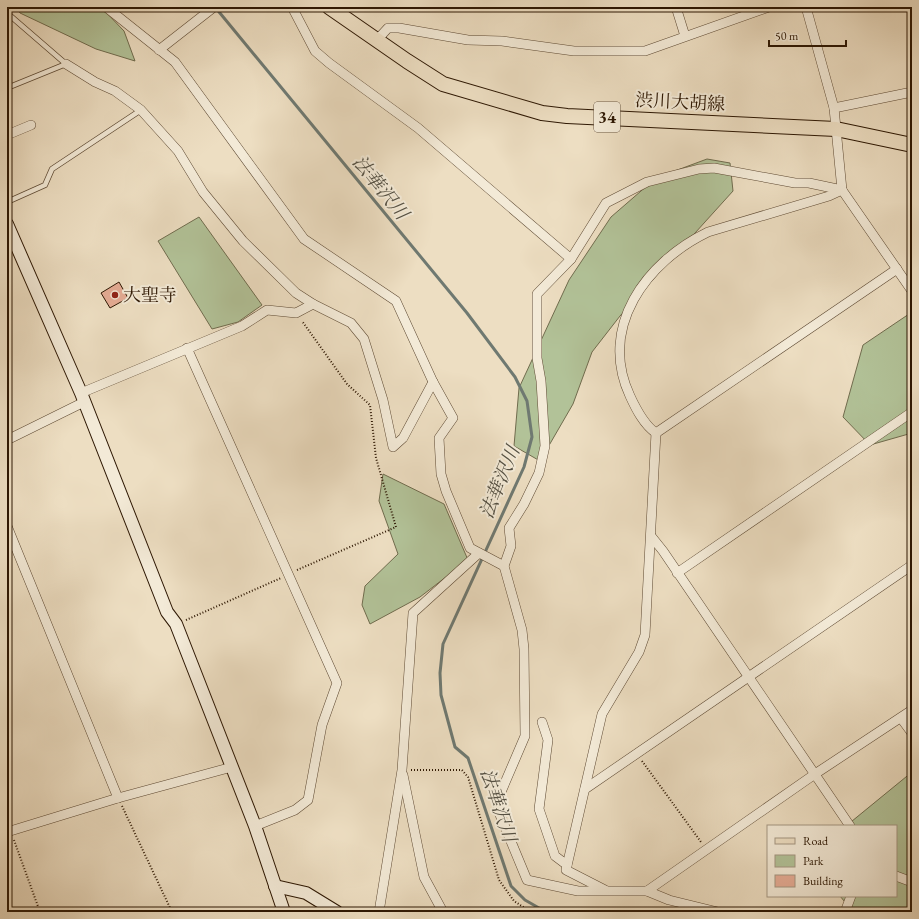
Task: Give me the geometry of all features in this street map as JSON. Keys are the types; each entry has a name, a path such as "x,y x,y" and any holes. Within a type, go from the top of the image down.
{"main road":[{"name":"渋川大胡線","path":"328,7 376,41 443,84 542,113 567,116 836,129 912,145"}],"street":[{"path":"106,7 158,50 175,62 304,239 396,301 433,382 453,418 439,438 441,474 454,512 470,548 504,566"},
{"path":"292,7 315,51 424,133 571,259"},
{"path":"676,7 685,36"},
{"path":"376,41 388,28 399,28 468,40 502,41 574,51 645,51 769,7"},
{"path":"806,7 834,108 842,190 912,292"},
{"path":"158,50 212,9"},
{"path":"66,64 95,82 115,91 141,110 178,151 203,192 243,241 296,293 313,304 351,323 364,339 383,400 393,448 403,438 433,382"},
{"path":"834,108 912,92"},
{"path":"7,135 31,125"},
{"path":"718,912 669,900 647,891 578,891 527,880 498,810 498,798 525,736 524,649 522,630 504,566 511,546 509,528 524,504 539,473 545,446 542,381 537,358 537,294 571,259 606,203 647,182 699,169 714,168 795,183 809,183 842,190"},
{"path":"656,433 650,429 635,408 626,388 619,354 621,330 627,311 641,287 661,264 690,241 708,232 829,196 842,190"},
{"path":"7,224 10,237 82,398 167,612 176,624 255,826 284,912"},
{"path":"656,433 897,269"},
{"path":"7,440 82,398 187,348 242,326 267,310 296,313 313,304"},
{"path":"187,348 337,682 322,725 308,800 295,810 255,826"},
{"path":"678,573 912,412"},
{"path":"607,892 566,870 602,714 639,652 645,635 656,433"},
{"path":"7,526 118,798"},
{"path":"651,536 678,573 849,825"},
{"path":"379,912 402,770 414,613 479,553"},
{"path":"585,789 912,565"},
{"path":"647,891 815,774 912,710"},
{"path":"901,718 912,733"},
{"path":"542,722 548,740 539,809 555,856 567,865"},
{"path":"9,831 118,798 232,767"},
{"path":"402,770 424,877 443,912"},
{"path":"897,876 912,882"},
{"path":"275,886 306,893 337,912"},
{"path":"845,912 851,897"}],"lane":[{"path":"7,13 66,64 7,88"},
{"path":"7,202 45,185 52,169 141,110"}],"path":[{"path":"296,313 348,384 370,405 376,458 396,527 296,571"},
{"path":"176,624 282,577"},
{"path":"637,754 706,849"},
{"path":"402,770 462,770 468,777 499,880 514,901 531,912"},
{"path":"118,798 172,912"},
{"path":"9,831 40,912"}],"green space":[{"path":"16,7 101,7 124,31 135,61 96,49 20,13"},
{"path":"707,159 730,163 733,191 620,316 592,352 573,404 540,461 514,446 519,388 569,280 611,217 656,178"},
{"path":"199,217 262,305 238,322 212,329 158,241"},
{"path":"912,312 912,433 870,445 843,417 863,345"},
{"path":"383,474 444,504 468,560 420,597 370,624 362,605 365,586 398,554 379,501"},
{"path":"912,772 912,912 853,912 841,897 897,897 897,825 847,825"}],"building":[{"name":"大聖寺","path":"119,282 128,298 110,308 101,293"}],"waterway":[{"name":"法華沢川","path":"215,7 467,313 515,377 527,401 532,437 524,467 443,644 440,673 441,695 455,747 468,758 511,886 525,900 546,912"}],"place":[{"name":"大聖寺","path":"115,295"}]}
